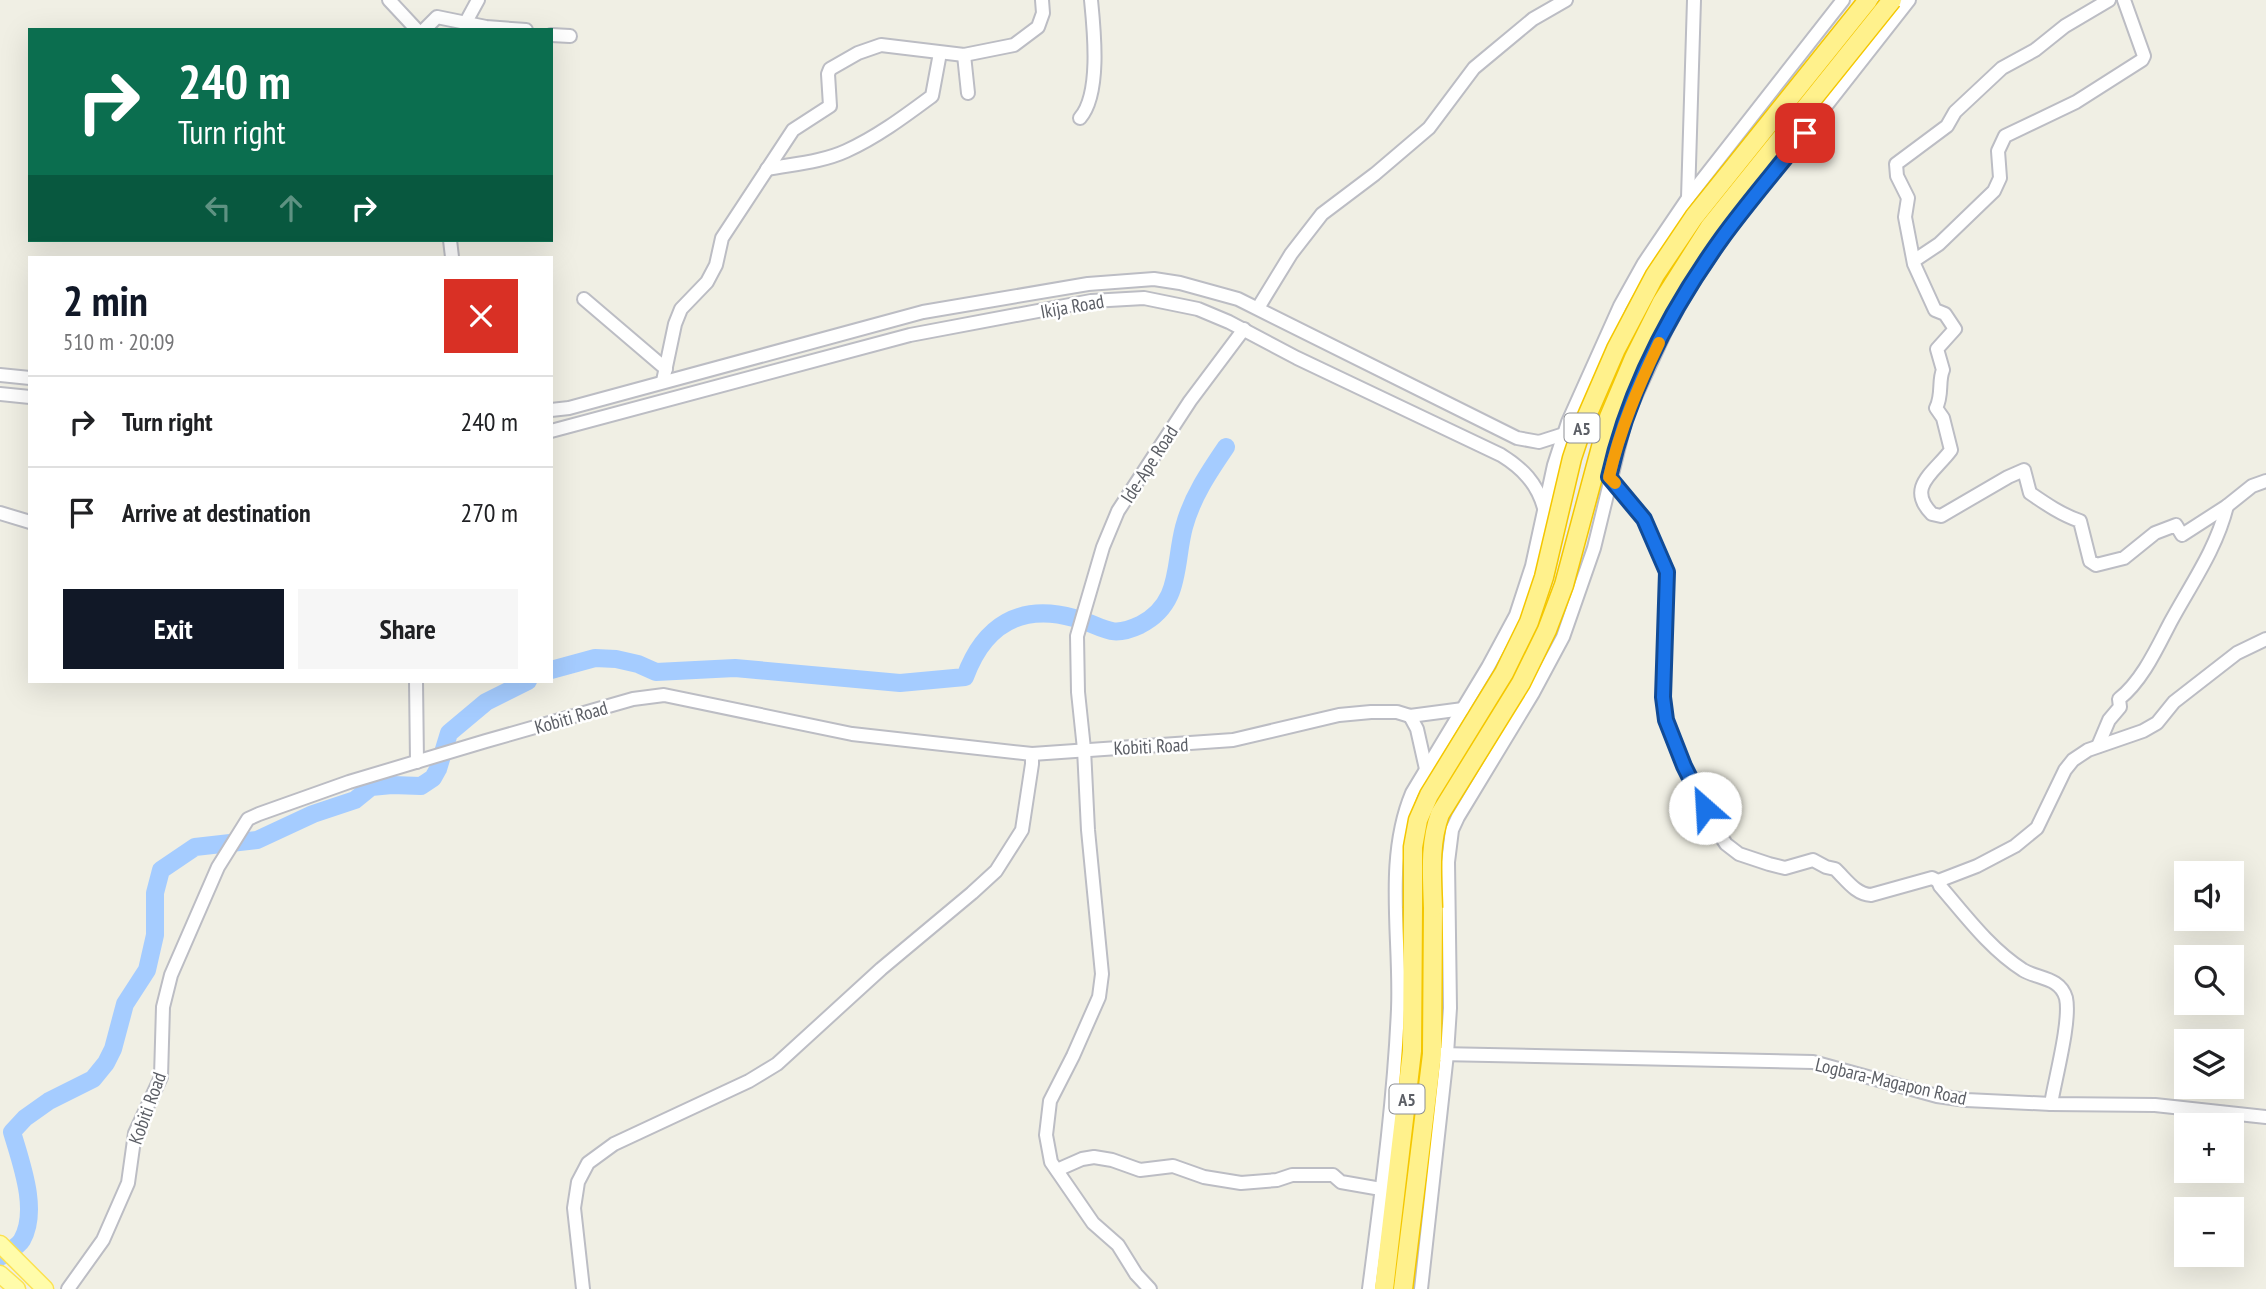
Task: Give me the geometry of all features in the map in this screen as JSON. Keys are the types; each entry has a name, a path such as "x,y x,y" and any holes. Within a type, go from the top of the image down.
{"highway":[{"name":"A5","path":"1384,1289 1404,1051 1413,908 1413,847 1418,820 1429,794 1504,673 1530,622 1583,425 1616,349 1655,275 1694,217 1868,0"},
{"name":"A5","path":"1403,1289 1439,1054 1432,848 1440,814 1521,683 1547,630 1568,571 1609,417 1634,358 1671,285 1709,228 1892,0"}],"main road":[{"path":"0,1244 45,1289"},
{"path":"0,1274 17,1289"}],"street":[{"path":"389,0 415,28"},
{"path":"466,22 478,0"},
{"path":"665,375 675,324 681,309 707,282 716,265 722,238 793,130 830,106 828,74 834,65 858,52 881,45 964,55 1014,45 1038,27 1043,13 1042,0"},
{"path":"1080,118 1089,105 1093,70 1094,28 1091,0"},
{"path":"1258,309 1291,254 1322,214 1429,128 1474,68 1533,19 1566,0"},
{"path":"1688,198 1694,0"},
{"path":"1369,1289 1381,1189 1404,1051 1398,1006 1398,840 1403,814 1412,793 1516,615 1532,566 1554,465 1564,434 1586,377 1620,306 1644,263 1688,198 1843,0"},
{"path":"1421,1289 1439,1054 1450,1008 1448,862 1452,830 1563,637 1594,548 1619,437 1633,398 1688,290 1723,237 1909,0"},
{"path":"2109,0 2065,26 2035,50 2002,68 1955,112 1947,126 1896,164 1897,176 1908,198 1905,217 1914,264 1935,310 1945,314 1955,329 1937,349 1943,370 1942,392 1936,408 1943,418 1952,447 1920,491 1924,506 1932,514 1941,516 2024,470 2030,493 2066,516 2080,521 2090,561 2096,565 2124,558 2155,533 2176,525 2182,535 2252,486 2266,481"},
{"path":"1915,260 1939,244 1994,191 2000,178 1998,151 2005,136 2076,102 2142,60 2144,56 2124,0"},
{"path":"426,28 438,17 499,28"},
{"path":"553,35 570,36"},
{"path":"767,169 846,152 891,125 932,96 940,53"},
{"path":"964,55 968,93"},
{"name":"Ikija Road","path":"553,410 569,408 665,375 923,312 1088,284 1144,279 1180,283 1238,299 1517,438 1539,442 1564,434"},
{"name":"Ikija Road","path":"553,429 910,335 1091,301 1144,298 1198,309 1244,329 1297,358 1501,454 1531,480 1545,508"},
{"path":"584,299 665,375"},
{"name":"Ide-Ape Road","path":"1150,1289 1136,1274 1118,1245 1093,1223 1051,1162 1046,1135 1050,1101 1099,996 1102,974 1088,830 1078,692 1077,636 1103,547 1118,511 1190,401 1244,329"},
{"path":"0,375 28,378"},
{"path":"0,394 28,397"},
{"path":"1609,477 1644,519 1667,572 1663,697 1666,720 1684,766 1726,844 1739,854 1785,868 1813,860 1835,869 1863,894 1871,895 1932,878 1938,881 1985,933 2025,971 2047,978 2061,987 2066,999 2067,1015 2050,1104"},
{"path":"2098,746 2109,720 2120,707 2119,699 2129,691 2162,641 2207,560 2219,535 2227,506"},
{"path":"0,513 28,521"},
{"path":"1532,566 1583,582"},
{"path":"1938,881 1977,866 2014,846 2037,828 2065,770 2073,760 2098,746 2143,731 2157,723 2174,702 2237,653 2266,639"},
{"path":"416,683 417,762"},
{"name":"Kobiti Road","path":"68,1289 103,1240 128,1183 135,1133 161,1077 163,1007 171,975 200,907 233,842 248,819 259,814 349,782 439,755 633,699 664,695 852,734 1032,754 1233,740 1339,715 1397,712 1410,716 1462,709"},
{"path":"1410,716 1417,729 1426,769"},
{"path":"583,1289 574,1208 578,1182 587,1163 614,1144 749,1081 777,1064 881,969 996,871 1022,830 1032,754"},
{"name":"Logbara-Magapon Road","path":"1439,1054 1813,1062 1937,1096 1966,1100 2155,1105 2266,1116"},
{"path":"1057,1170 1094,1157 1140,1170 1173,1166 1203,1177 1241,1183 1277,1180 1292,1175 1333,1175 1341,1182 1381,1189"}],"waterway":[{"path":"553,669 595,658 638,664 656,672 735,668 900,683 965,677 982,644 1006,622 1021,616 1055,614 1106,630 1129,629 1154,616 1170,595 1187,516 1202,485 1226,447"},
{"path":"0,1257 22,1240 29,1215 27,1186 12,1132 25,1118 49,1101 93,1079 106,1063 113,1049 125,1004 147,970 155,935 155,893 161,870 195,847 257,840 313,814 355,800 371,787 421,786 433,778 438,769 449,733 486,702 524,683"}],"slow traffic":[{"path":"1615,483 1609,477 1619,437 1633,398 1659,343"}],"route":[{"path":"1705,808 1684,766 1666,720 1663,697 1667,572 1644,519 1631,500 1609,477 1633,398 1688,290 1723,237 1805,133"}]}
